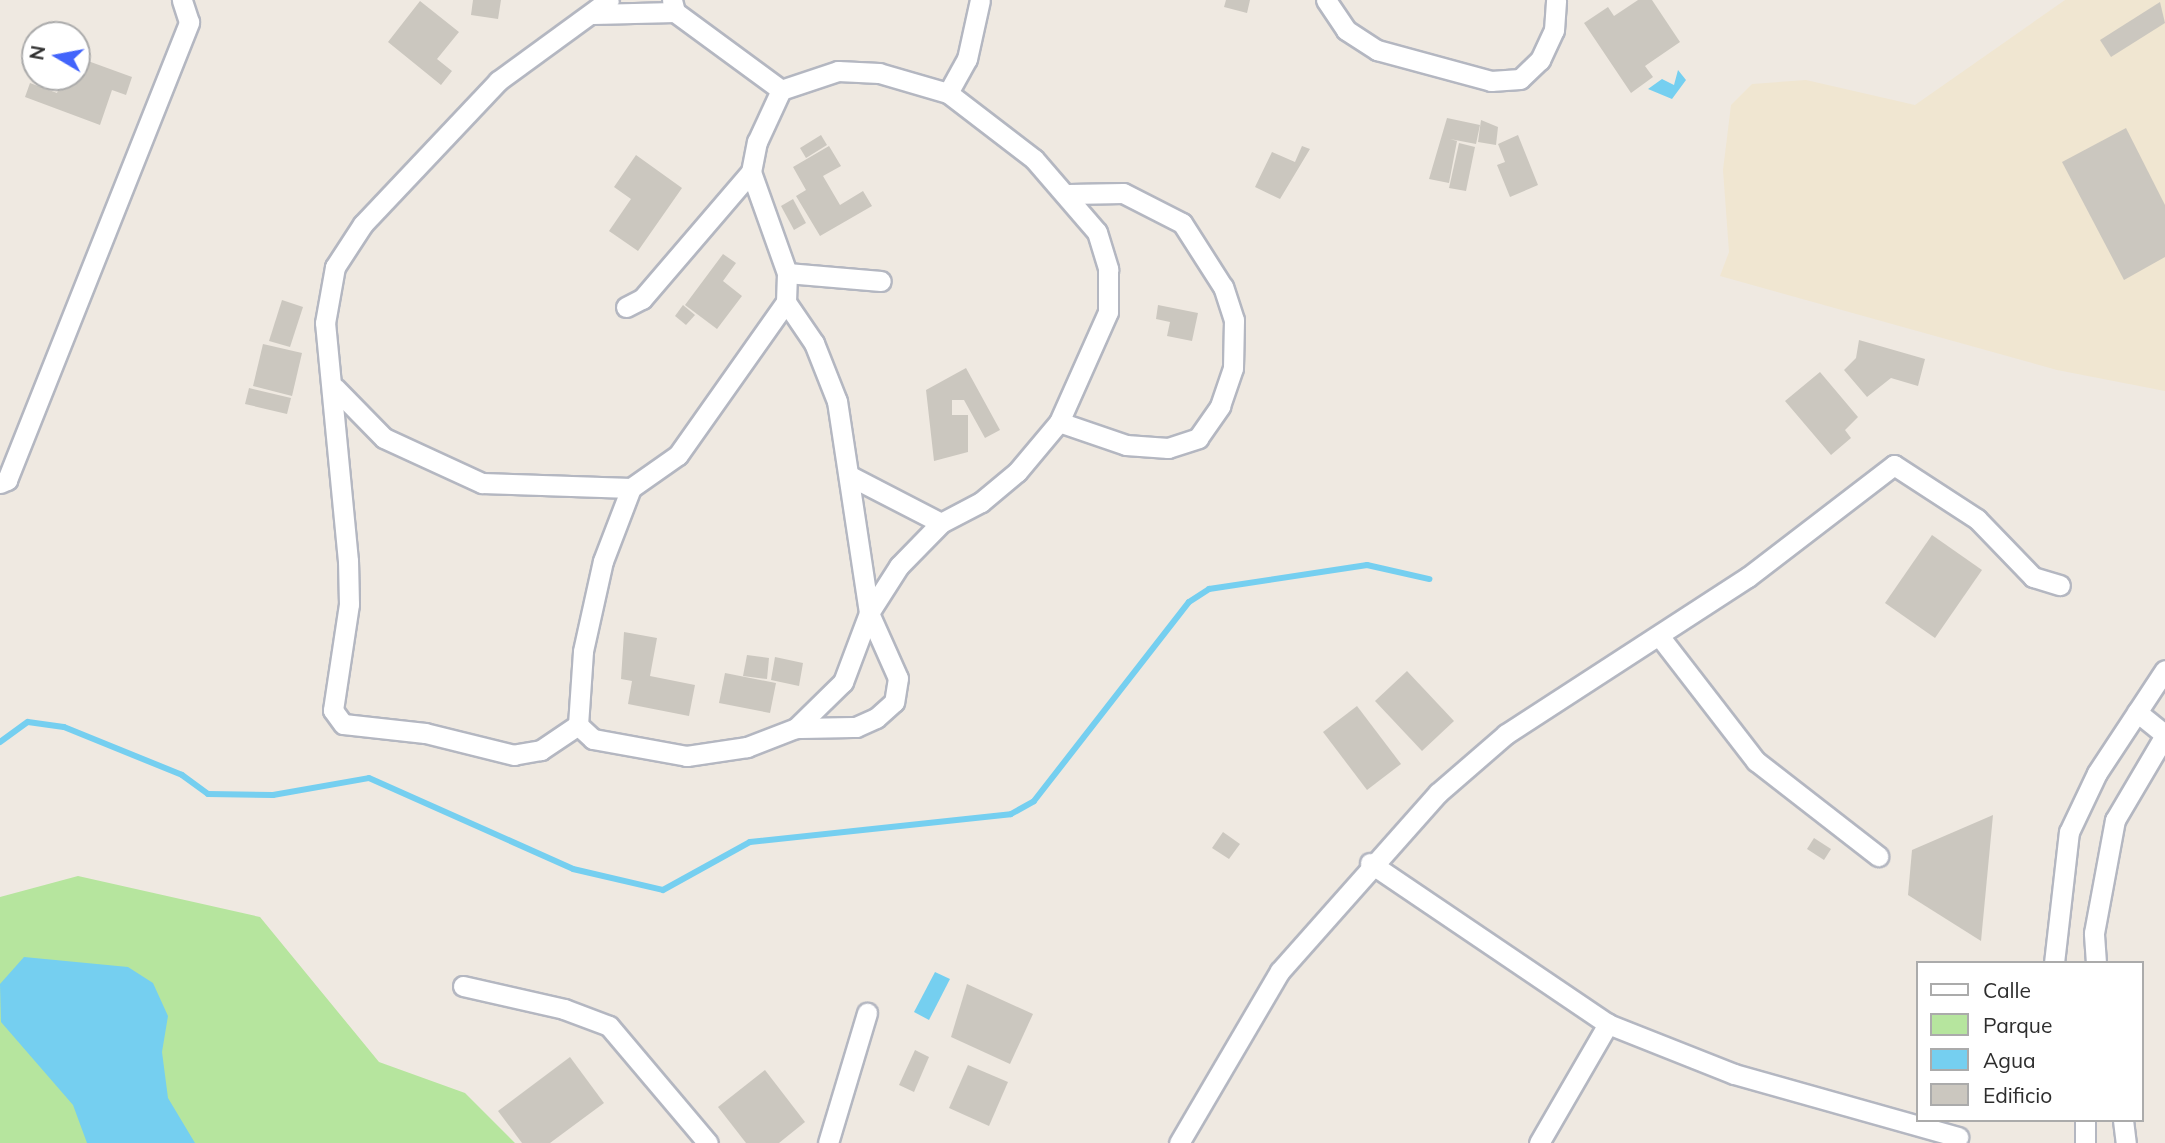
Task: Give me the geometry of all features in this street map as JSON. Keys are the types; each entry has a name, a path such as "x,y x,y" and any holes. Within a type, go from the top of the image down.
{"street":[{"path":"0,483 7,480 189,22 182,0"},
{"path":"578,725 541,750 514,755 425,733 343,724 332,710 349,604 335,388 325,323 346,246 498,81 610,0"},
{"path":"948,93 967,60 981,0"},
{"path":"1326,0 1346,30 1377,50 1491,81 1520,79 1539,60 1554,30 1556,0"},
{"path":"593,14 673,6 781,90"},
{"path":"781,90 838,71 879,73 948,93 1069,194 1097,232 1108,268 1108,312 1059,422 1017,472 981,502 941,523 899,566 869,613 842,682 796,728"},
{"path":"626,307 642,299 751,172 781,90"},
{"path":"578,725 583,651 603,561 631,488 678,455 786,302 787,273 751,172"},
{"path":"1059,422 1126,445 1168,448 1198,438 1220,406 1233,369 1234,320 1223,287 1182,223 1123,193 1069,194"},
{"path":"787,273 881,281"},
{"path":"578,725 593,739 687,756 747,747 796,728 856,727 894,702 892,654 869,613 852,477 837,401 814,343 786,302"},
{"path":"335,388 384,438 482,483 631,488"},
{"path":"1179,1143 1280,971 1370,863 1506,734 1660,636 1894,465 1978,519 2034,577 2060,585"},
{"path":"852,477 941,523"},
{"path":"1660,636 1756,761 1878,856"},
{"path":"2054,961 2069,832 2097,773 2165,670"},
{"path":"2096,961 2094,933 2115,820 2165,735 2137,712"},
{"path":"1370,863 1608,1024 1734,1074 1958,1137"},
{"path":"463,986 539,1002 609,1026 708,1143"},
{"path":"828,1143 867,1013"},
{"path":"1539,1143 1608,1024"},
{"path":"2085,1122 2085,1143"},
{"path":"2123,1122 2126,1143"}],"shaded area":[{"path":"2065,0 2165,0 2165,391 2057,370 1720,276 1729,252 1723,170 1731,105 1752,84 1806,80 1915,105"}],"green space":[{"path":"78,876 260,917 379,1062 465,1093 515,1143 0,1143 0,897"}],"water":[{"path":"1678,70 1686,80 1672,99 1648,89 1662,79 1674,85"},
{"path":"24,957 128,967 153,983 168,1016 162,1052 168,1098 195,1143 87,1143 73,1105 1,1022 0,984"},
{"path":"935,972 950,979 929,1020 914,1012"}],"building":[{"path":"473,0 501,0 498,19 471,15"},
{"path":"1226,0 1250,0 1247,13 1224,7"},
{"path":"1638,0 1652,0 1680,42 1645,66 1653,77 1631,93 1584,23 1608,7 1614,16"},
{"path":"420,1 459,32 437,59 452,71 441,85 388,42"},
{"path":"2160,2 2165,23 2111,57 2100,40"},
{"path":"91,62 132,77 126,95 112,90 100,125 25,97 27,91 91,91"},
{"path":"1447,118 1480,125 1476,144 1450,139 1457,141 1449,183 1429,179"},
{"path":"1481,120 1498,127 1496,145 1478,142"},
{"path":"2126,128 2165,205 2165,257 2124,280 2062,162"},
{"path":"821,135 827,145 806,158 800,148"},
{"path":"1518,135 1538,185 1510,197 1497,165 1505,162 1498,144"},
{"path":"1459,143 1475,147 1466,191 1449,188"},
{"path":"829,146 841,166 823,176 840,205 863,191 872,206 820,236 796,196 806,190 793,167"},
{"path":"1302,146 1310,149 1280,199 1255,187 1272,152 1295,162"},
{"path":"636,155 682,188 638,251 609,231 631,199 614,187"},
{"path":"793,199 806,223 794,230 781,206"},
{"path":"723,254 736,263 723,281 742,296 717,329 685,305"},
{"path":"282,300 303,307 290,347 269,341"},
{"path":"683,305 695,315 686,325 675,316"},
{"path":"1158,305 1198,313 1192,341 1167,336 1170,322 1156,319"},
{"path":"1859,340 1925,359 1918,386 1891,378 1867,397 1844,370 1856,358"},
{"path":"263,344 302,353 292,396 253,386"},
{"path":"966,368 1000,430 985,438 964,400 952,400 952,415 968,415 968,452 934,461 926,390"},
{"path":"1820,372 1858,417 1845,430 1851,438 1831,455 1785,401"},
{"path":"249,388 291,398 287,414 245,404"},
{"path":"1932,535 1982,570 1935,638 1885,603"},
{"path":"624,632 657,638 650,676 695,685 689,716 628,704 632,681 621,679"},
{"path":"747,655 769,658 767,679 743,676"},
{"path":"775,657 803,663 799,686 771,680"},
{"path":"1407,671 1454,721 1422,751 1375,701"},
{"path":"725,673 776,683 770,713 719,703"},
{"path":"1357,706 1401,764 1367,790 1323,732"},
{"path":"1993,815 1981,941 1908,895 1912,850"},
{"path":"1223,832 1240,844 1229,859 1212,848"},
{"path":"1814,838 1831,849 1824,860 1807,849"},
{"path":"967,984 1033,1014 1010,1064 951,1037"},
{"path":"915,1050 929,1057 914,1092 899,1085"},
{"path":"570,1057 604,1103 550,1143 522,1143 498,1111"},
{"path":"968,1065 1008,1082 989,1126 949,1108"},
{"path":"765,1070 805,1122 779,1143 746,1143 718,1107"}],"waterway":[{"path":"0,742 28,722 64,727 182,775 208,794 273,795 369,778 573,869 663,890 750,842 1011,814 1034,801 1189,602 1209,589 1367,565 1429,579"}]}
